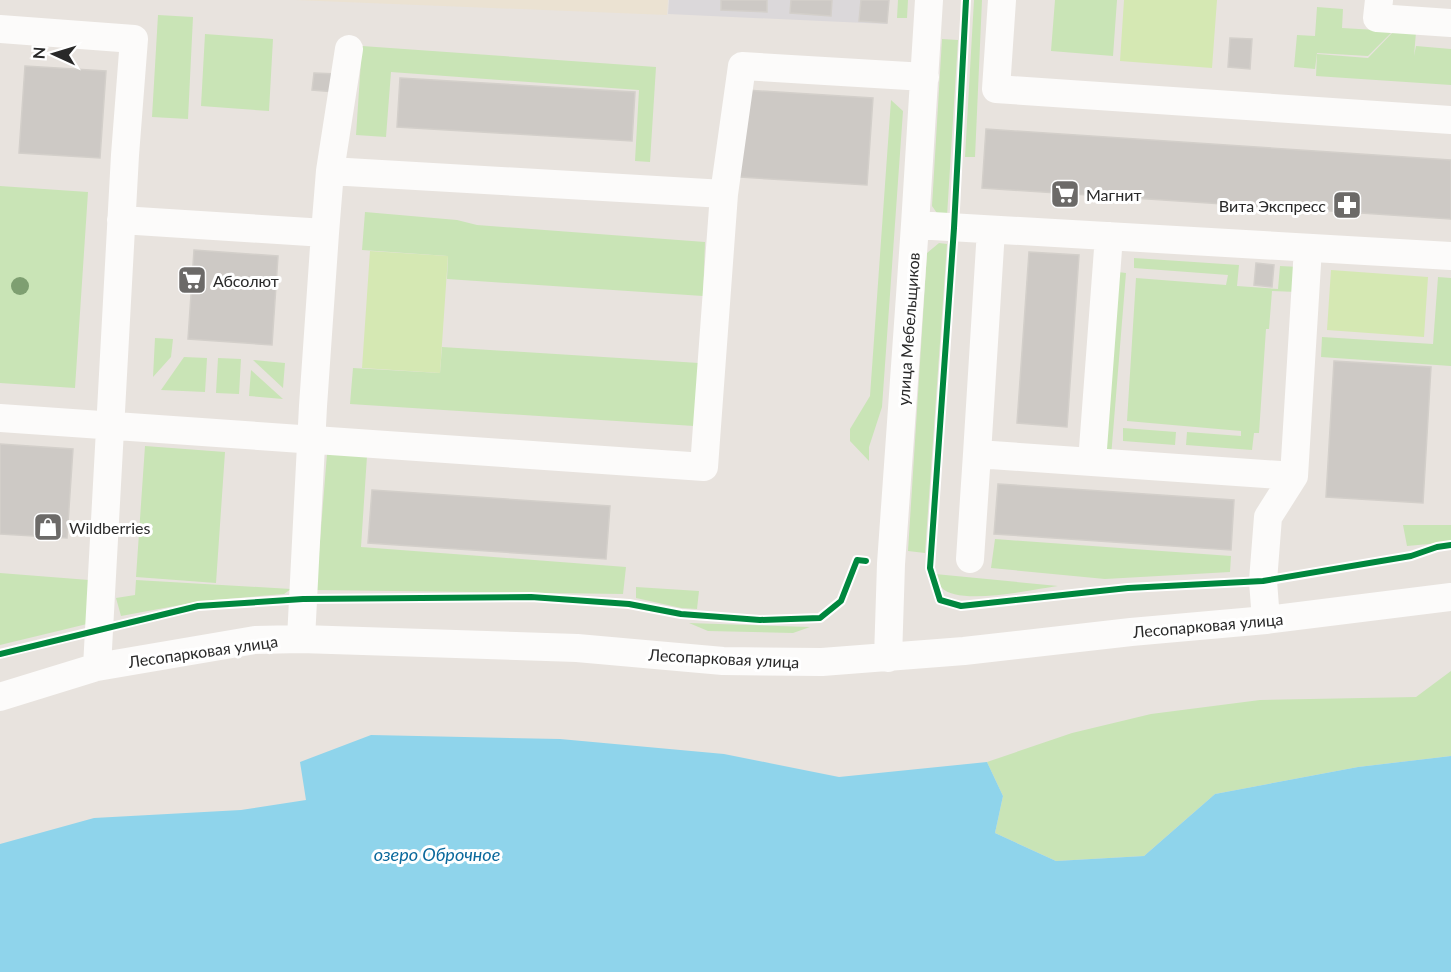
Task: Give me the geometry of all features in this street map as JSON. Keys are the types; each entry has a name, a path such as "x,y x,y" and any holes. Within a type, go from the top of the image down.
{"street":[{"name":"улица Мебельщиков","path":"888,658 891,564 929,0"},
{"path":"1002,0 996,89 1451,120"},
{"path":"1379,0 1377,18 1451,23"},
{"path":"0,29 134,39 121,220 97,667"},
{"path":"301,639 311,439 325,233 330,171 348,49"},
{"path":"0,418 704,467 724,194 742,66 925,77"},
{"path":"330,171 724,194"},
{"path":"121,220 325,233"},
{"path":"915,225 1451,256"},
{"path":"970,559 991,230"},
{"path":"1092,462 1109,236"},
{"path":"1266,620 1263,580 1268,517 1294,476 1308,248"},
{"path":"977,454 1294,476"},
{"name":"Лесопарковая улица","path":"0,697 97,667 255,640 301,639 577,648 723,661 822,662 888,658 1266,620 1451,597"}],"shaded area":[{"path":"295,0 668,0 667,15"},
{"path":"669,0 889,0 887,24 668,14"}],"green space":[{"path":"898,0 908,0 907,18 897,18"},
{"path":"974,0 982,0 975,157 965,157"},
{"path":"1055,0 1117,0 1113,56 1051,51"},
{"path":"1124,0 1217,0 1212,68 1120,61"},
{"path":"1317,7 1343,9 1342,28 1393,31 1368,56 1317,53 1315,69 1294,67 1297,35 1315,36"},
{"path":"158,15 193,17 188,119 152,117"},
{"path":"1394,31 1416,32 1414,56 1416,46 1451,49 1451,85 1316,76 1317,54 1368,58"},
{"path":"205,34 273,39 269,111 201,106"},
{"path":"942,39 958,40 947,216 939,216 932,206"},
{"path":"362,46 656,67 650,162 635,161 639,90 391,72 386,137 356,135"},
{"path":"891,100 903,111 882,407 869,447 869,461 850,441 850,429 870,396"},
{"path":"0,186 88,192 75,388 0,383"},
{"path":"365,212 457,220 477,225 705,242 703,296 447,279 448,256 362,250"},
{"path":"939,243 947,244 925,553 908,551 927,253"},
{"path":"370,251 448,256 440,373 362,368"},
{"path":"1134,258 1239,265 1237,286 1278,289 1280,266 1299,267 1297,292 1272,291 1269,329 1266,329 1259,433 1254,433 1252,450 1186,445 1187,432 1241,436 1241,431 1127,421 1136,278 1226,285 1228,275 1134,268"},
{"path":"1331,270 1428,277 1424,337 1327,330"},
{"path":"1118,272 1126,273 1111,457 1104,457"},
{"path":"1438,277 1451,278 1451,366 1321,357 1322,337 1433,344"},
{"path":"155,338 173,339 171,357 153,377"},
{"path":"442,347 699,363 694,426 350,404 353,368 440,373"},
{"path":"184,357 207,358 205,392 161,390"},
{"path":"218,358 241,359 239,394 216,393"},
{"path":"253,360 285,363 283,388"},
{"path":"251,370 283,399 249,396"},
{"path":"1123,428 1176,432 1175,445 1123,441"},
{"path":"145,446 225,452 216,583 136,577"},
{"path":"327,454 367,456 361,547 626,567 623,594 316,590"},
{"path":"1403,525 1451,525 1451,542 1407,546"},
{"path":"995,539 1231,556 1230,572 1105,579 991,568"},
{"path":"0,573 89,580 87,624 0,645"},
{"path":"935,574 1058,586 997,595 963,596 950,593 941,587"},
{"path":"136,580 291,589 284,594 202,601 121,616 116,598 135,595"},
{"path":"636,587 699,591 697,609 681,608 636,598"},
{"path":"689,623 810,627 793,633 708,631"},
{"path":"1451,671 1451,756 1358,767 1215,794 1144,856 1056,861 995,833 1003,796 987,762 1072,733 1151,714 1260,700 1416,697"}],"water":[{"name":"озеро Оброчное","path":"371,735 560,739 724,754 839,777 987,762 1003,796 995,833 1056,861 1144,856 1215,794 1358,767 1451,756 1451,972 0,972 0,844 94,818 241,810 306,800 300,762"}],"building":[{"path":"721,0 767,0 767,12 721,10"},
{"path":"791,0 832,0 831,16 790,13"},
{"path":"861,0 889,0 887,23 859,21"},
{"path":"1230,38 1252,39 1250,69 1228,67"},
{"path":"25,66 106,71 100,158 19,153"},
{"path":"314,73 337,74 335,92 312,90"},
{"path":"400,78 635,92 632,141 397,127"},
{"path":"746,90 873,98 867,185 740,177"},
{"path":"986,129 1451,160 1451,219 982,188"},
{"path":"194,250 278,256 272,345 188,339"},
{"path":"1029,252 1079,255 1067,427 1017,423"},
{"path":"1256,263 1274,265 1272,287 1254,285"},
{"path":"1334,361 1431,367 1423,503 1326,497"},
{"path":"0,444 73,449 67,538 0,534"},
{"path":"998,484 1234,500 1231,550 994,534"},
{"path":"372,490 610,506 606,559 368,543"}],"cycle path":[{"path":"966,0 954,228 930,568 940,600 961,606 1128,588 1263,581 1411,556 1451,545"},
{"path":"0,654 198,606 303,599 531,597 629,604 681,614 760,620 820,618 841,601 857,560 866,561"}],"place":[{"name":"Магнит","path":"1065,194"},
{"name":"Вита Экспресс","path":"1347,205"},
{"name":"Абсолют","path":"192,280"},
{"name":"Wildberries","path":"48,527"}]}
